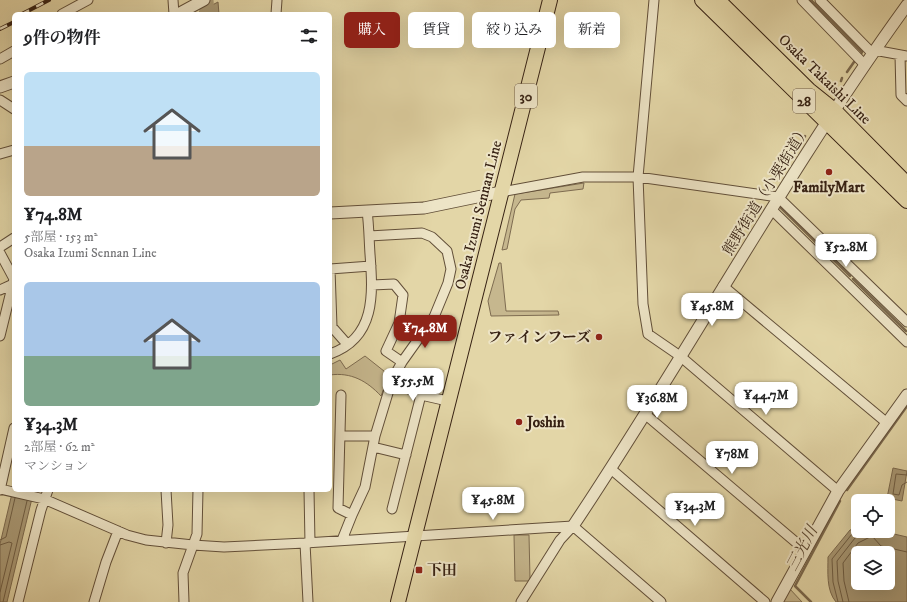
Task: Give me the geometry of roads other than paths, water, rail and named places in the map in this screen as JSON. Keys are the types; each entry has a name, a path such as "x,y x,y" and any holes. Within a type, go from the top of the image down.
{"main road":[{"name":"Osaka Izumi Sennan Line","path":"398,602 550,0"},
{"path":"692,0 798,104 826,122"},
{"name":"Osaka Takaishi Line","path":"702,0 907,201"},
{"name":"Osaka Takaishi Line","path":"718,0 809,90 834,110 907,184"},
{"path":"729,0 827,96 834,110"}],"street":[{"path":"66,12 88,0"},
{"path":"173,0 174,12"},
{"path":"182,12 204,0"},
{"path":"276,12 277,0"},
{"path":"654,0 638,177 643,304 646,330 648,334 680,356 838,491"},
{"path":"802,0 865,65"},
{"path":"820,0 873,51 903,56 901,95 907,101"},
{"path":"873,51 907,5"},
{"name":"熊野街道（小栗街道）","path":"680,356 778,197 873,51"},
{"path":"0,59 12,52"},
{"path":"0,87 12,83"},
{"path":"0,100 12,108"},
{"path":"0,154 12,151"},
{"path":"332,213 424,208 583,177 638,177 778,197 852,278 907,342"},
{"path":"771,209 852,278 907,322"},
{"path":"332,353 347,344 359,334 364,326 370,306 372,285 367,211"},
{"path":"342,540 365,487 375,436 392,380 402,362 437,310 448,282 451,269 447,251 432,237 422,233 369,236"},
{"path":"0,248 12,239"},
{"path":"0,253 12,277"},
{"path":"332,269 371,266"},
{"path":"0,290 12,282"},
{"path":"372,285 394,284 403,296 399,323 386,351 402,362"},
{"path":"723,286 887,423"},
{"path":"0,336 12,289"},
{"path":"332,327 347,344"},
{"path":"521,602 560,540 573,526 646,415 680,356"},
{"path":"392,380 421,394 443,400"},
{"path":"341,394 338,508 352,515"},
{"path":"392,509 421,394"},
{"path":"777,602 838,491 907,395"},
{"path":"646,415 805,550"},
{"path":"340,436 375,436"},
{"path":"12,437 0,489 12,490"},
{"path":"373,447 406,455"},
{"path":"611,469 765,602"},
{"path":"28,492 46,494 118,531 146,540 166,543 224,547 573,526 655,600"},
{"path":"166,492 168,525 166,543"},
{"path":"184,602 183,573 197,534 198,492"},
{"path":"308,492 308,602"},
{"path":"18,602 46,494"},
{"path":"94,602 106,562 118,531"}],"water":[{"path":"218,2 219,12 199,12"},
{"path":"893,468 907,471 902,501 895,500 895,494 888,494"},
{"path":"12,492 34,492 7,602 0,602 0,544"},
{"path":"850,530 851,538 895,538 895,534 907,537 907,602 836,602 829,586 828,557"}],"waterway":[{"path":"206,0 207,12"},
{"name":"三光川","path":"811,0 862,52 861,54"},
{"name":"三光川","path":"847,72 854,62"},
{"name":"三光川","path":"797,149 805,136"},
{"name":"三光川","path":"777,180 792,156"},
{"name":"三光川","path":"781,208 850,276"},
{"name":"三光川","path":"853,279 906,331"},
{"name":"三光川","path":"847,490 907,406"},
{"name":"三光川","path":"811,602 795,586 840,501"}],"railway":[{"path":"26,12 49,0"},
{"path":"0,29 12,23"}],"place":[{"name":"FamilyMart","path":"829,172"},
{"name":"ファインフーズ","path":"599,337"},
{"name":"Joshin","path":"519,422"},
{"name":"下田","path":"419,570"}]}
